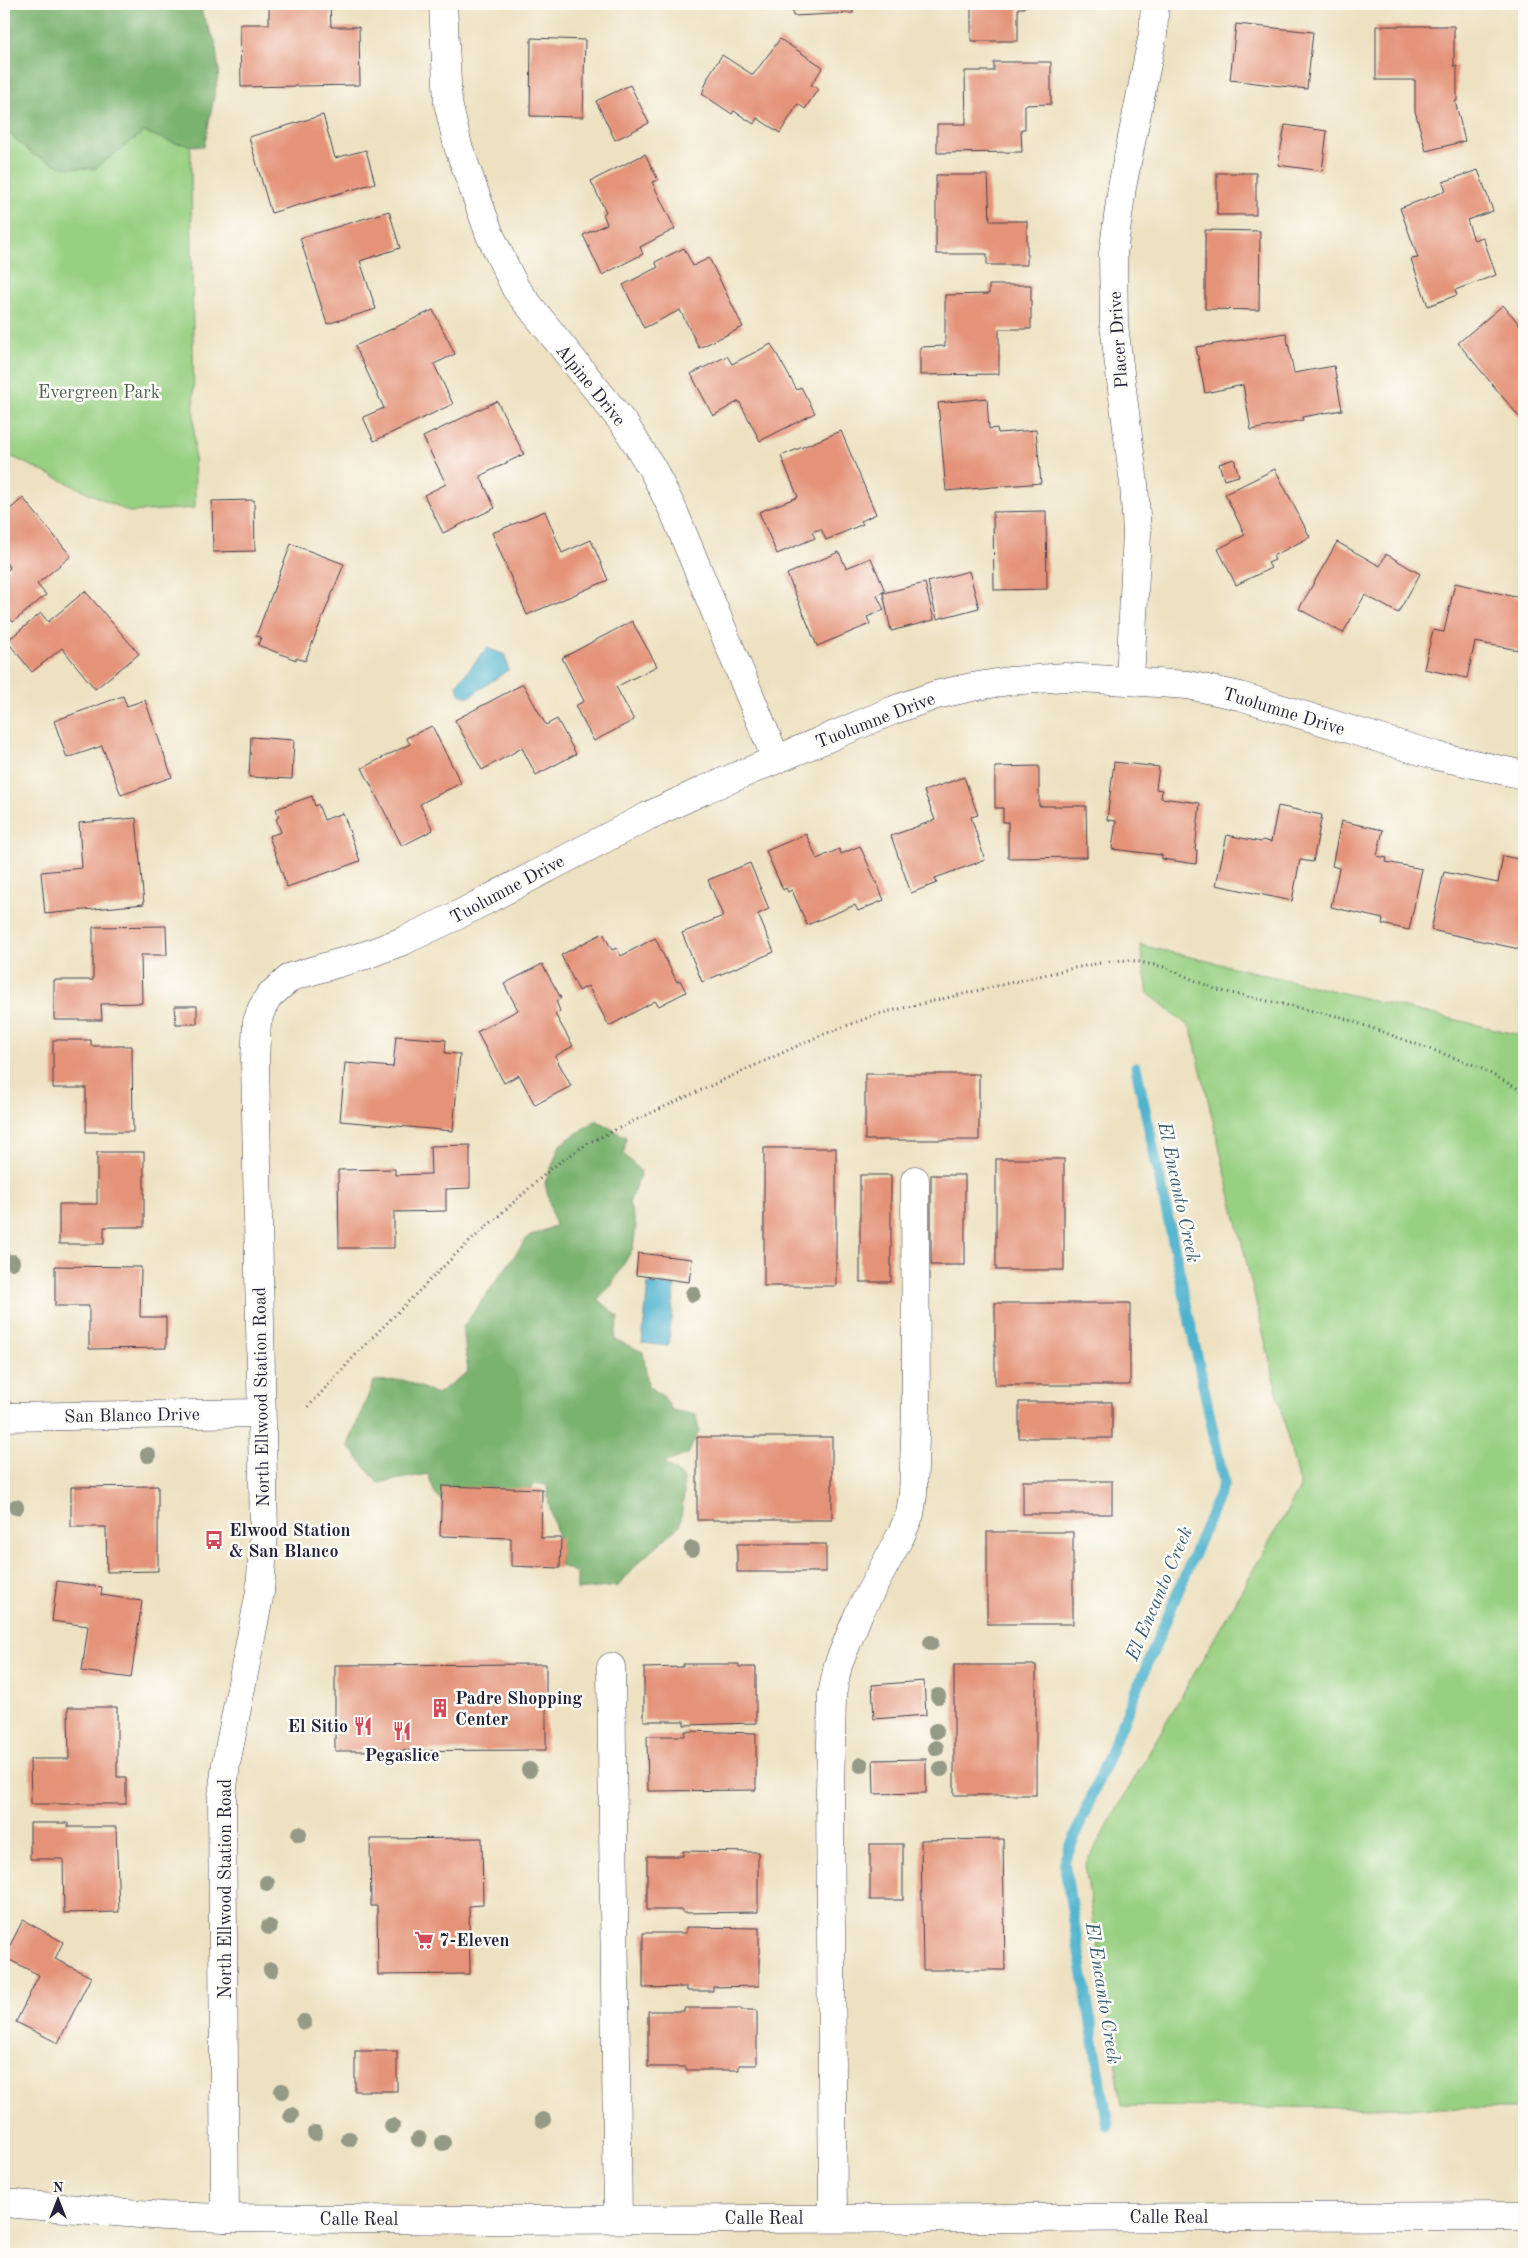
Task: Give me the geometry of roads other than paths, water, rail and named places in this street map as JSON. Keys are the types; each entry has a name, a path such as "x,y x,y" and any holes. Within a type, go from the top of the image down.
{"street":[{"name":"Alpine Drive","path":"442,4 448,103 458,146 490,235 516,289 557,343 625,425 653,470 674,512 776,759"},
{"name":"Placer Drive","path":"1130,680 1137,532 1134,484 1114,325 1113,254 1122,187 1153,34 1155,4"},
{"name":"Tuolumne Drive","path":"269,996 291,977 366,955 433,928 648,816 776,759 894,710 936,695 972,686 1065,677 1188,685 1240,696 1419,751 1524,775"},
{"name":"North Ellwood Station Road","path":"225,2218 222,1796 226,1764 250,1651 260,1592 264,1533 254,1059 257,1022 269,996"},
{"path":"833,2217 830,1791 832,1695 838,1665 858,1613 902,1535 912,1504 916,1409 915,1180"},
{"name":"San Blanco Drive","path":"4,1417 261,1413"},
{"path":"611,1667 618,2219"},
{"name":"Calle Real","path":"4,2203 164,2216 225,2218 618,2219 1524,2216"}],"water":[{"path":"487,648 505,655 508,670 469,697 459,694 457,684"},
{"path":"648,1284 675,1286 668,1346 642,1343"}],"waterway":[{"name":"El Encanto Creek","path":"1108,2125 1064,1862 1224,1483 1136,1067"}],"place":[{"name":"Elwood Station & San Blanco","path":"214,1540"},
{"name":"Padre Shopping Center","path":"440,1708"},
{"name":"El Sitio","path":"363,1726"},
{"name":"Pegaslice","path":"402,1731"},
{"name":"7-Eleven","path":"424,1940"}],"park label":[{"name":"Evergreen Park","path":"99,392"}]}
